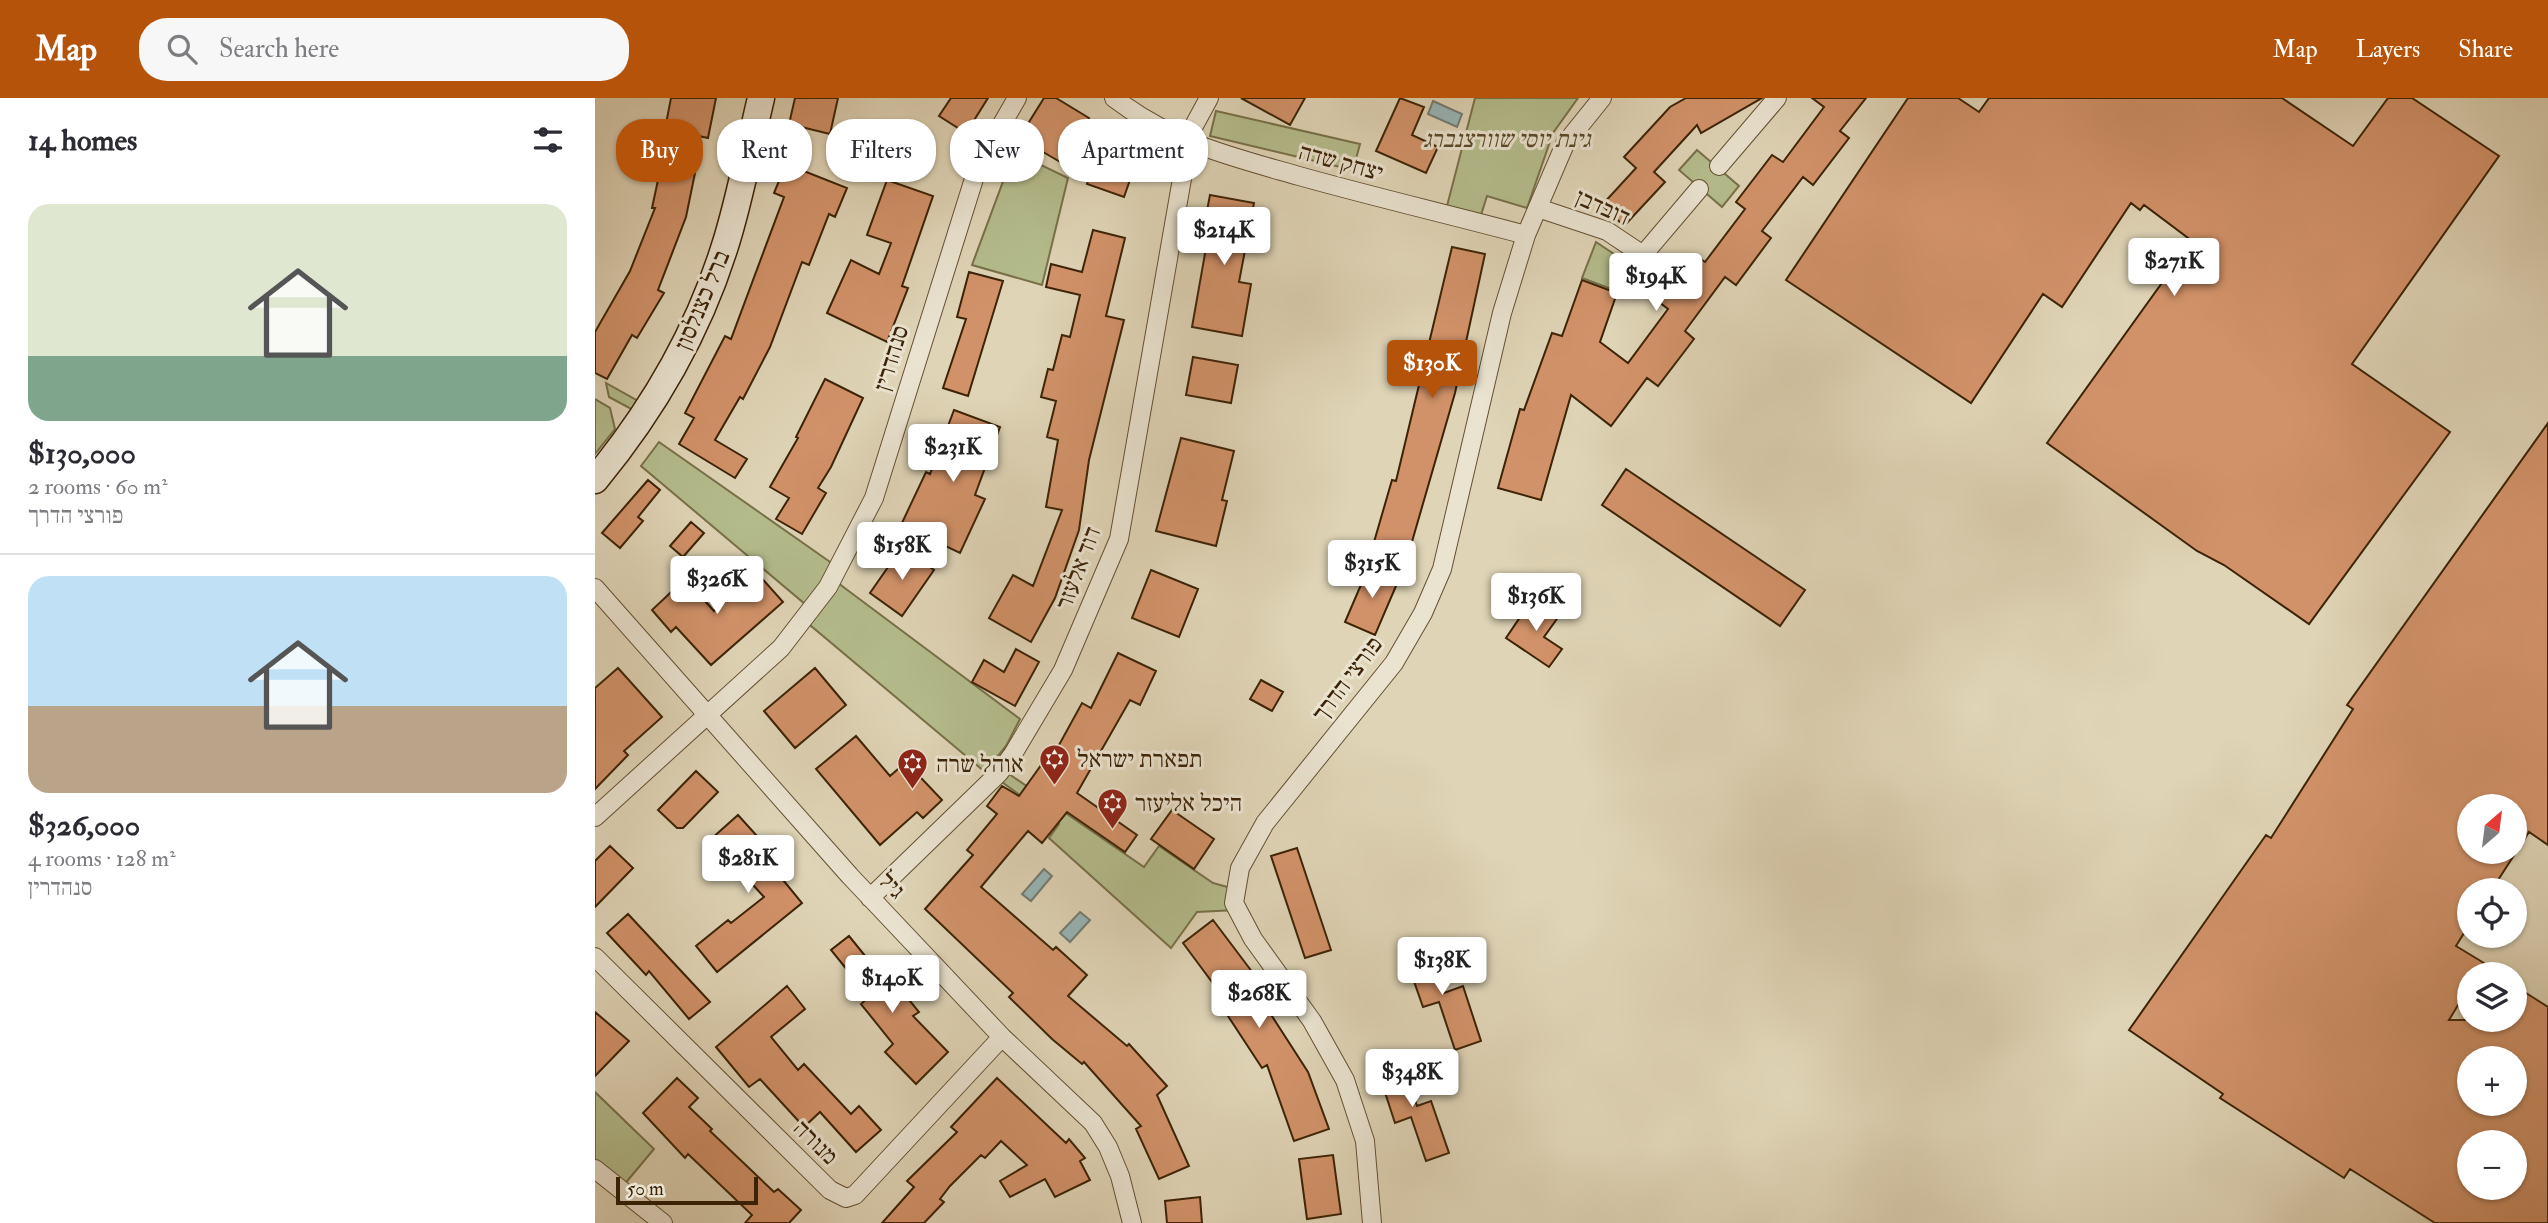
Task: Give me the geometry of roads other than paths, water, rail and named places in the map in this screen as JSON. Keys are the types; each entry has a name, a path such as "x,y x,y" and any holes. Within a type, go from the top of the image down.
{"street":[{"name":"ברל כצנלסון","path":"595,480 635,431 689,339 725,248 761,98"},
{"name":"סנהדרין","path":"709,715 781,648 828,587 874,498 910,376 978,166 1017,98"},
{"name":"יצחק שדה","path":"1114,98 1144,119"},
{"name":"דוד אלעזר","path":"1198,119 1209,98"},
{"name":"פורצי הדרך","path":"1372,1223 1365,1141 1345,1080 1312,1021 1253,939 1234,903 1240,868 1265,823 1394,663 1423,613 1442,569 1501,313 1526,235 1565,144 1602,98"},
{"path":"1719,166 1777,98"},
{"name":"יצחק שדה","path":"1208,149 1343,188 1526,235"},
{"name":"דוד אלעזר","path":"870,898 999,774 1069,658 1119,539 1182,182"},
{"name":"דובדבן","path":"1538,208 1607,231 1643,255 1699,189"},
{"name":"גיל","path":"595,588 870,898 1002,1037 1093,1123 1108,1147 1120,1177 1132,1223"},
{"path":"595,817 709,715"},
{"name":"מנורה","path":"595,957 830,1191 846,1198 855,1195 1002,1037"},
{"path":"596,1171 663,1223"}],"water":[{"path":"1433,101 1462,114 1457,127 1428,114"},
{"path":"1044,869 1052,876 1031,901 1022,894"},
{"path":"1080,912 1090,920 1070,942 1060,933"}],"place":[{"name":"תפארת ישראל","path":"1054,786"},
{"name":"אוהל שרה","path":"913,791"},
{"name":"היכל אליעזר","path":"1112,830"}],"park label":[{"name":"גינת יוסי שוורצנברג","path":"1507,139"}]}
